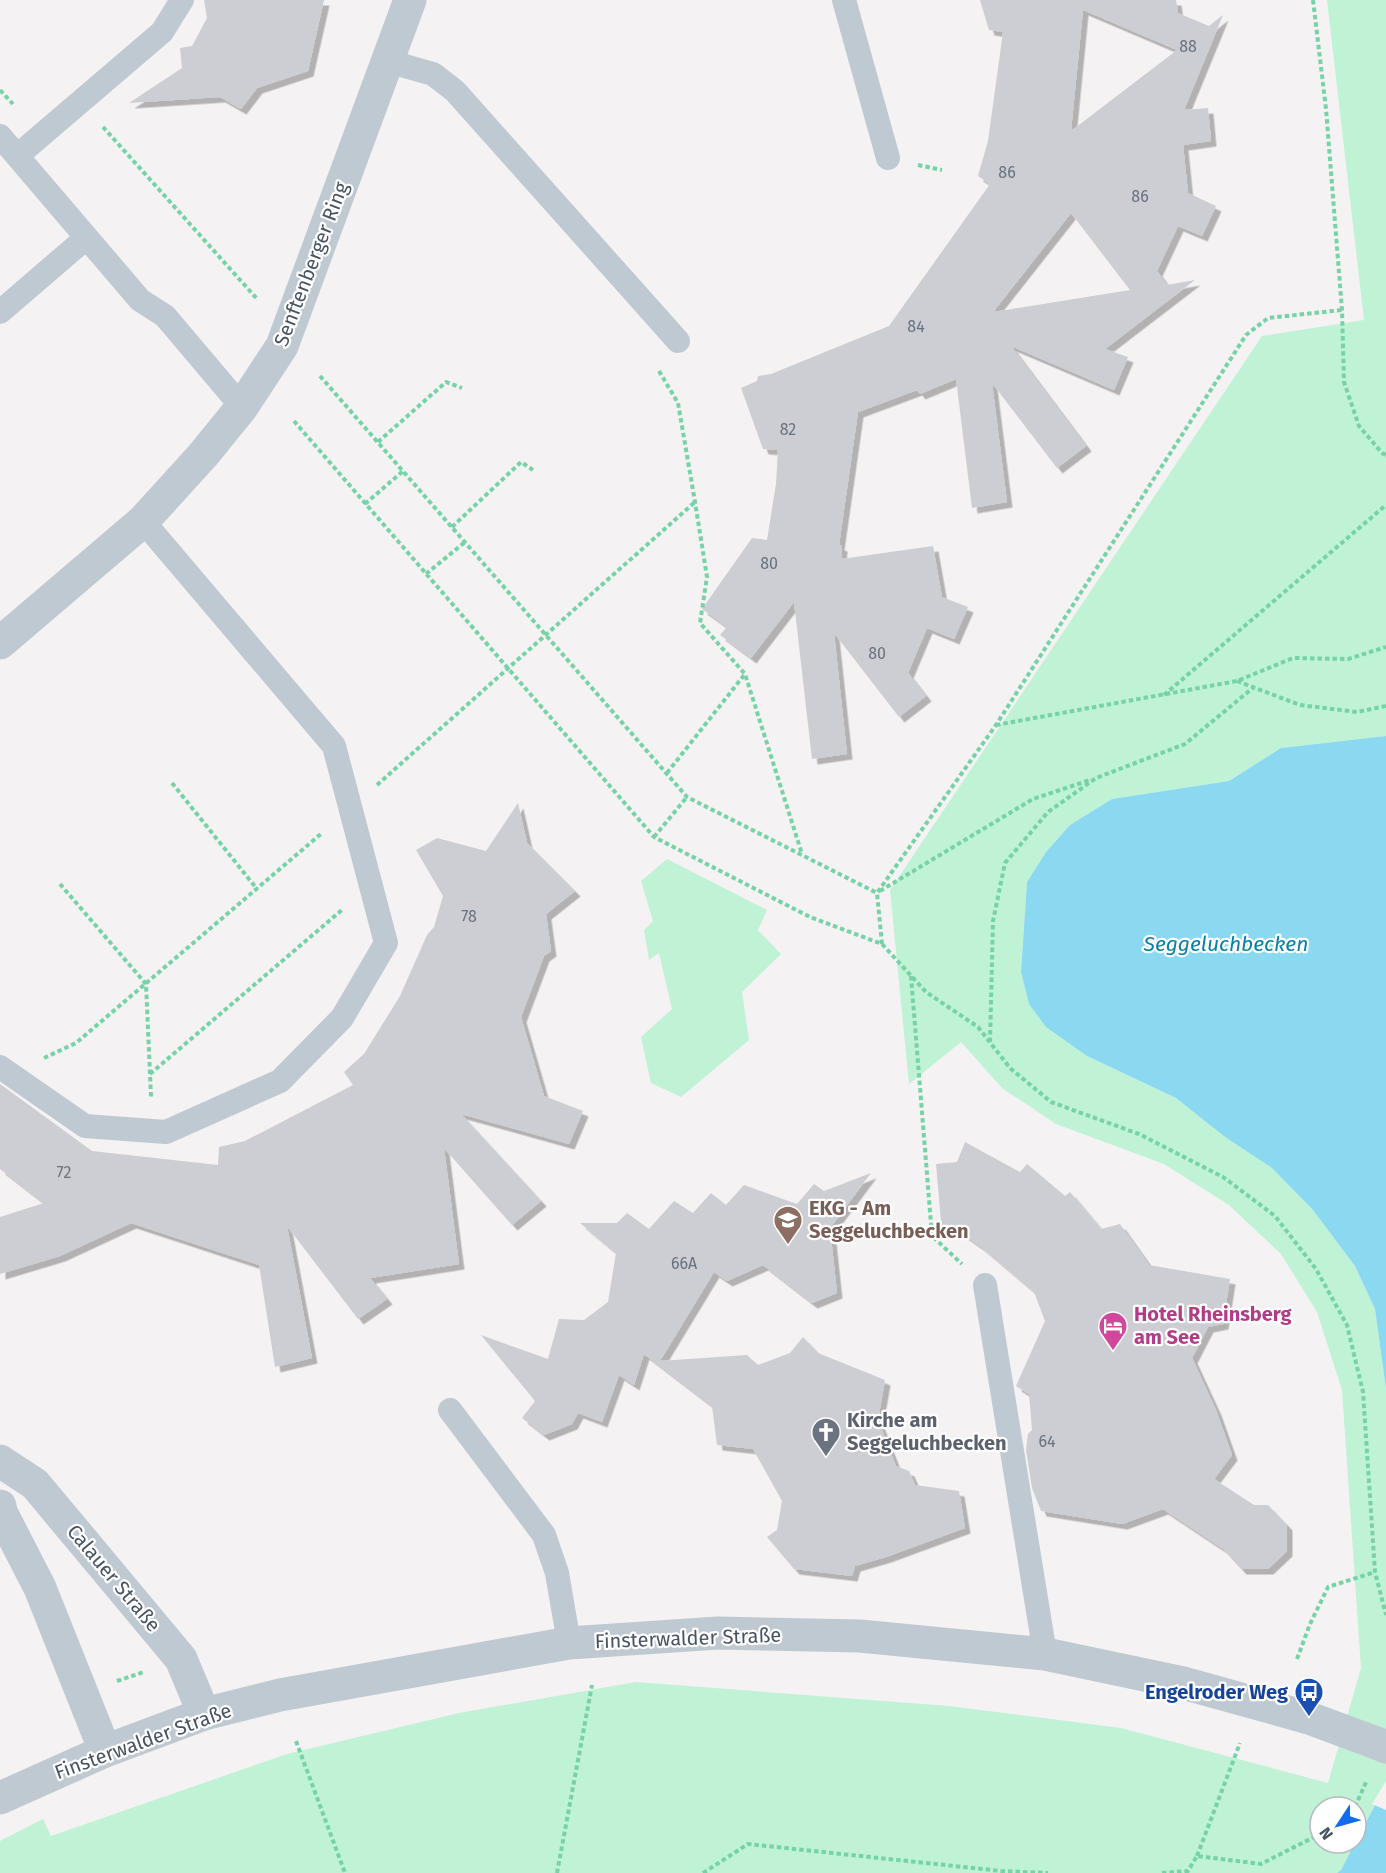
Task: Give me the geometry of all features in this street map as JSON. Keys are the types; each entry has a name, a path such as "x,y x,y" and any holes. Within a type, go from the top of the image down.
{"street":[{"name":"Senftenberger Ring","path":"0,643 143,521 203,455 242,407 282,346 410,0"},
{"name":"Calauer Straße","path":"0,1461 35,1484 181,1659 204,1714"},
{"path":"0,1506 40,1588 105,1751"},
{"name":"Finsterwalder Straße","path":"0,1798 105,1751 204,1714 280,1695 569,1643 718,1633 860,1636 1045,1654 1183,1683 1324,1723 1386,1747"}],"lane":[{"path":"17,156 162,32 182,0"},
{"path":"844,0 888,158"},
{"path":"387,61 433,74 455,91 678,341"},
{"path":"0,136 140,300 165,316 242,407"},
{"path":"0,312 86,238"},
{"path":"0,1067 85,1126 166,1132 280,1081 342,1018 386,943 334,746 143,521"},
{"path":"985,1284 1045,1654"},
{"path":"450,1410 544,1535 556,1573 569,1643"}],"path":[{"path":"1313,0 1326,109 1342,310 1344,382 1359,426 1386,455"},
{"path":"80,102 263,306"},
{"path":"882,944 877,893 996,725 1246,335 1268,318 1342,310"},
{"path":"654,362 678,403 707,577 700,623 745,674 802,855"},
{"path":"320,376 687,797 877,893"},
{"path":"378,442 446,382 462,388"},
{"path":"294,421 654,837 810,917 882,944 926,992 978,1027 1010,1068 1051,1102 1139,1134 1223,1177 1275,1216 1316,1269 1347,1325 1363,1392 1375,1572 1386,1615"},
{"path":"452,527 521,462 533,470"},
{"path":"365,504 403,471"},
{"path":"1164,695 1386,505"},
{"path":"426,574 465,542"},
{"path":"996,725 1237,681 1293,658 1348,659 1386,647"},
{"path":"667,773 745,674"},
{"path":"1237,681 1300,705 1357,712 1386,706"},
{"path":"877,893 1033,799 1185,744 1254,687"},
{"path":"990,1043 993,921 1005,863 1048,812 1096,778"},
{"path":"172,783 258,889"},
{"path":"654,837 687,797"},
{"path":"60,884 146,984 152,1131"},
{"path":"150,1074 371,885"},
{"path":"911,976 932,1236 985,1284"},
{"path":"1297,1659 1310,1624 1328,1587 1375,1572"},
{"path":"110,1683 153,1668"},
{"path":"557,1873 592,1685"},
{"path":"296,1741 345,1873"},
{"path":"1162,1873 1188,1871 1197,1856 1240,1743"},
{"path":"1197,1856 1261,1864 1308,1840"},
{"path":"703,1873 748,1844 1001,1871 1048,1873"}],"green space":[{"path":"1327,0 1386,0 1386,736 1281,748 1229,781 1112,799 1070,825 1046,852 1027,882 1021,972 1029,1004 1087,1056 1176,1098 1225,1137 1272,1168 1313,1210 1355,1266 1375,1309 1386,1389 1386,1784 1368,1818 1368,1795 1308,1795 1308,1855 1349,1855 1341,1870 1337,1873 0,1873 0,1841 43,1819 51,1836 287,1754 459,1713 636,1682 949,1706 1121,1728 1328,1783 1361,1668 1342,1390 1317,1312 1281,1254 1229,1205 1164,1164 1056,1124 1002,1088 961,1042 909,1084 890,890 1262,336 1364,320"},
{"path":"667,859 767,910 758,930 781,954 742,992 749,1040 681,1097 651,1083 641,1037 672,1009 659,953 649,960 644,930 653,921 641,881"}],"water":[{"name":"Seggeluchbecken","path":"1386,736 1386,1389 1375,1309 1355,1266 1313,1210 1272,1168 1225,1137 1176,1098 1087,1056 1046,1027 1029,1004 1021,972 1027,882 1046,852 1070,825 1112,799 1229,781 1281,748"},
{"path":"1386,1784 1386,1873 1337,1873 1349,1855 1368,1855 1368,1818"}],"pier":[{"path":"1386,1781 1386,1810 1372,1804"}],"building":[{"path":"204,0 324,0 308,71 257,88 241,109 220,97 129,103 182,68 180,48 192,46 207,18"},
{"path":"980,0 1176,0 1178,13 1209,26 1223,15 1184,110 1208,108 1211,141 1183,145 1188,193 1216,206 1202,236 1178,226 1157,271 1167,285 1195,280 1105,349 1128,357 1114,390 1011,346 1086,446 1057,468 992,383 1007,502 972,508 956,379 920,394 917,390 858,412 839,545 842,546 841,559 933,546 942,597 968,607 954,639 927,628 908,673 926,696 899,717 834,633 847,754 812,759 794,602 751,658 720,635 727,627 702,609 752,538 767,540 776,484 778,450 763,449 741,388 757,381 758,376 771,374 889,326 990,184 978,176 988,141 1003,32 989,30","holes":["1083,10 1177,50 1071,131","1071,213 1130,290 993,312"]},
{"path":"518,803 527,843 575,891 546,914 551,951 544,956 521,1017 544,1096 583,1111 569,1144 461,1114 541,1201 512,1225 444,1148 459,1264 370,1278 387,1299 358,1319 287,1226 312,1358 275,1367 259,1265 131,1223 60,1256 0,1274 0,1217 44,1203 0,1169 0,1084 92,1151 218,1165 219,1147 245,1141 353,1085 344,1072 364,1054 400,996 427,935 434,927 443,896 416,850 437,838 486,851"},
{"name":"Hotel Rheinsberg am See","path":"965,1142 1020,1172 1027,1164 1065,1196 1070,1192 1101,1229 1120,1224 1149,1265 1230,1279 1223,1324 1208,1327 1192,1358 1216,1410 1232,1455 1214,1479 1254,1505 1268,1505 1287,1525 1287,1551 1268,1569 1241,1569 1223,1549 1163,1509 1122,1524 1041,1511 1032,1488 1026,1450 1028,1434 1032,1430 1029,1394 1016,1386 1045,1321 1034,1292 960,1232 942,1233 936,1164 957,1162"},
{"path":"871,1173 830,1228 837,1293 812,1303 763,1265 727,1281 714,1272 660,1361 747,1355 758,1365 790,1353 803,1337 818,1353 885,1380 878,1420 896,1466 909,1471 915,1485 959,1491 965,1528 855,1566 852,1576 794,1569 767,1537 777,1530 782,1501 753,1449 717,1445 712,1406 644,1354 634,1385 619,1375 602,1422 578,1413 572,1424 544,1435 522,1418 535,1401 481,1335 548,1359 559,1319 584,1320 608,1302 616,1253 580,1223 617,1223 627,1213 649,1229 674,1201 693,1213 711,1193 726,1205 744,1185 797,1204 814,1184 824,1191"}],"place":[{"name":"EKG - Am Seggeluchbecken","path":"788,1246"},
{"name":"Hotel Rheinsberg am See","path":"1113,1352"},
{"name":"Kirche am Seggeluchbecken","path":"826,1458"},
{"name":"Engelroder Weg","path":"1309,1718"}]}
